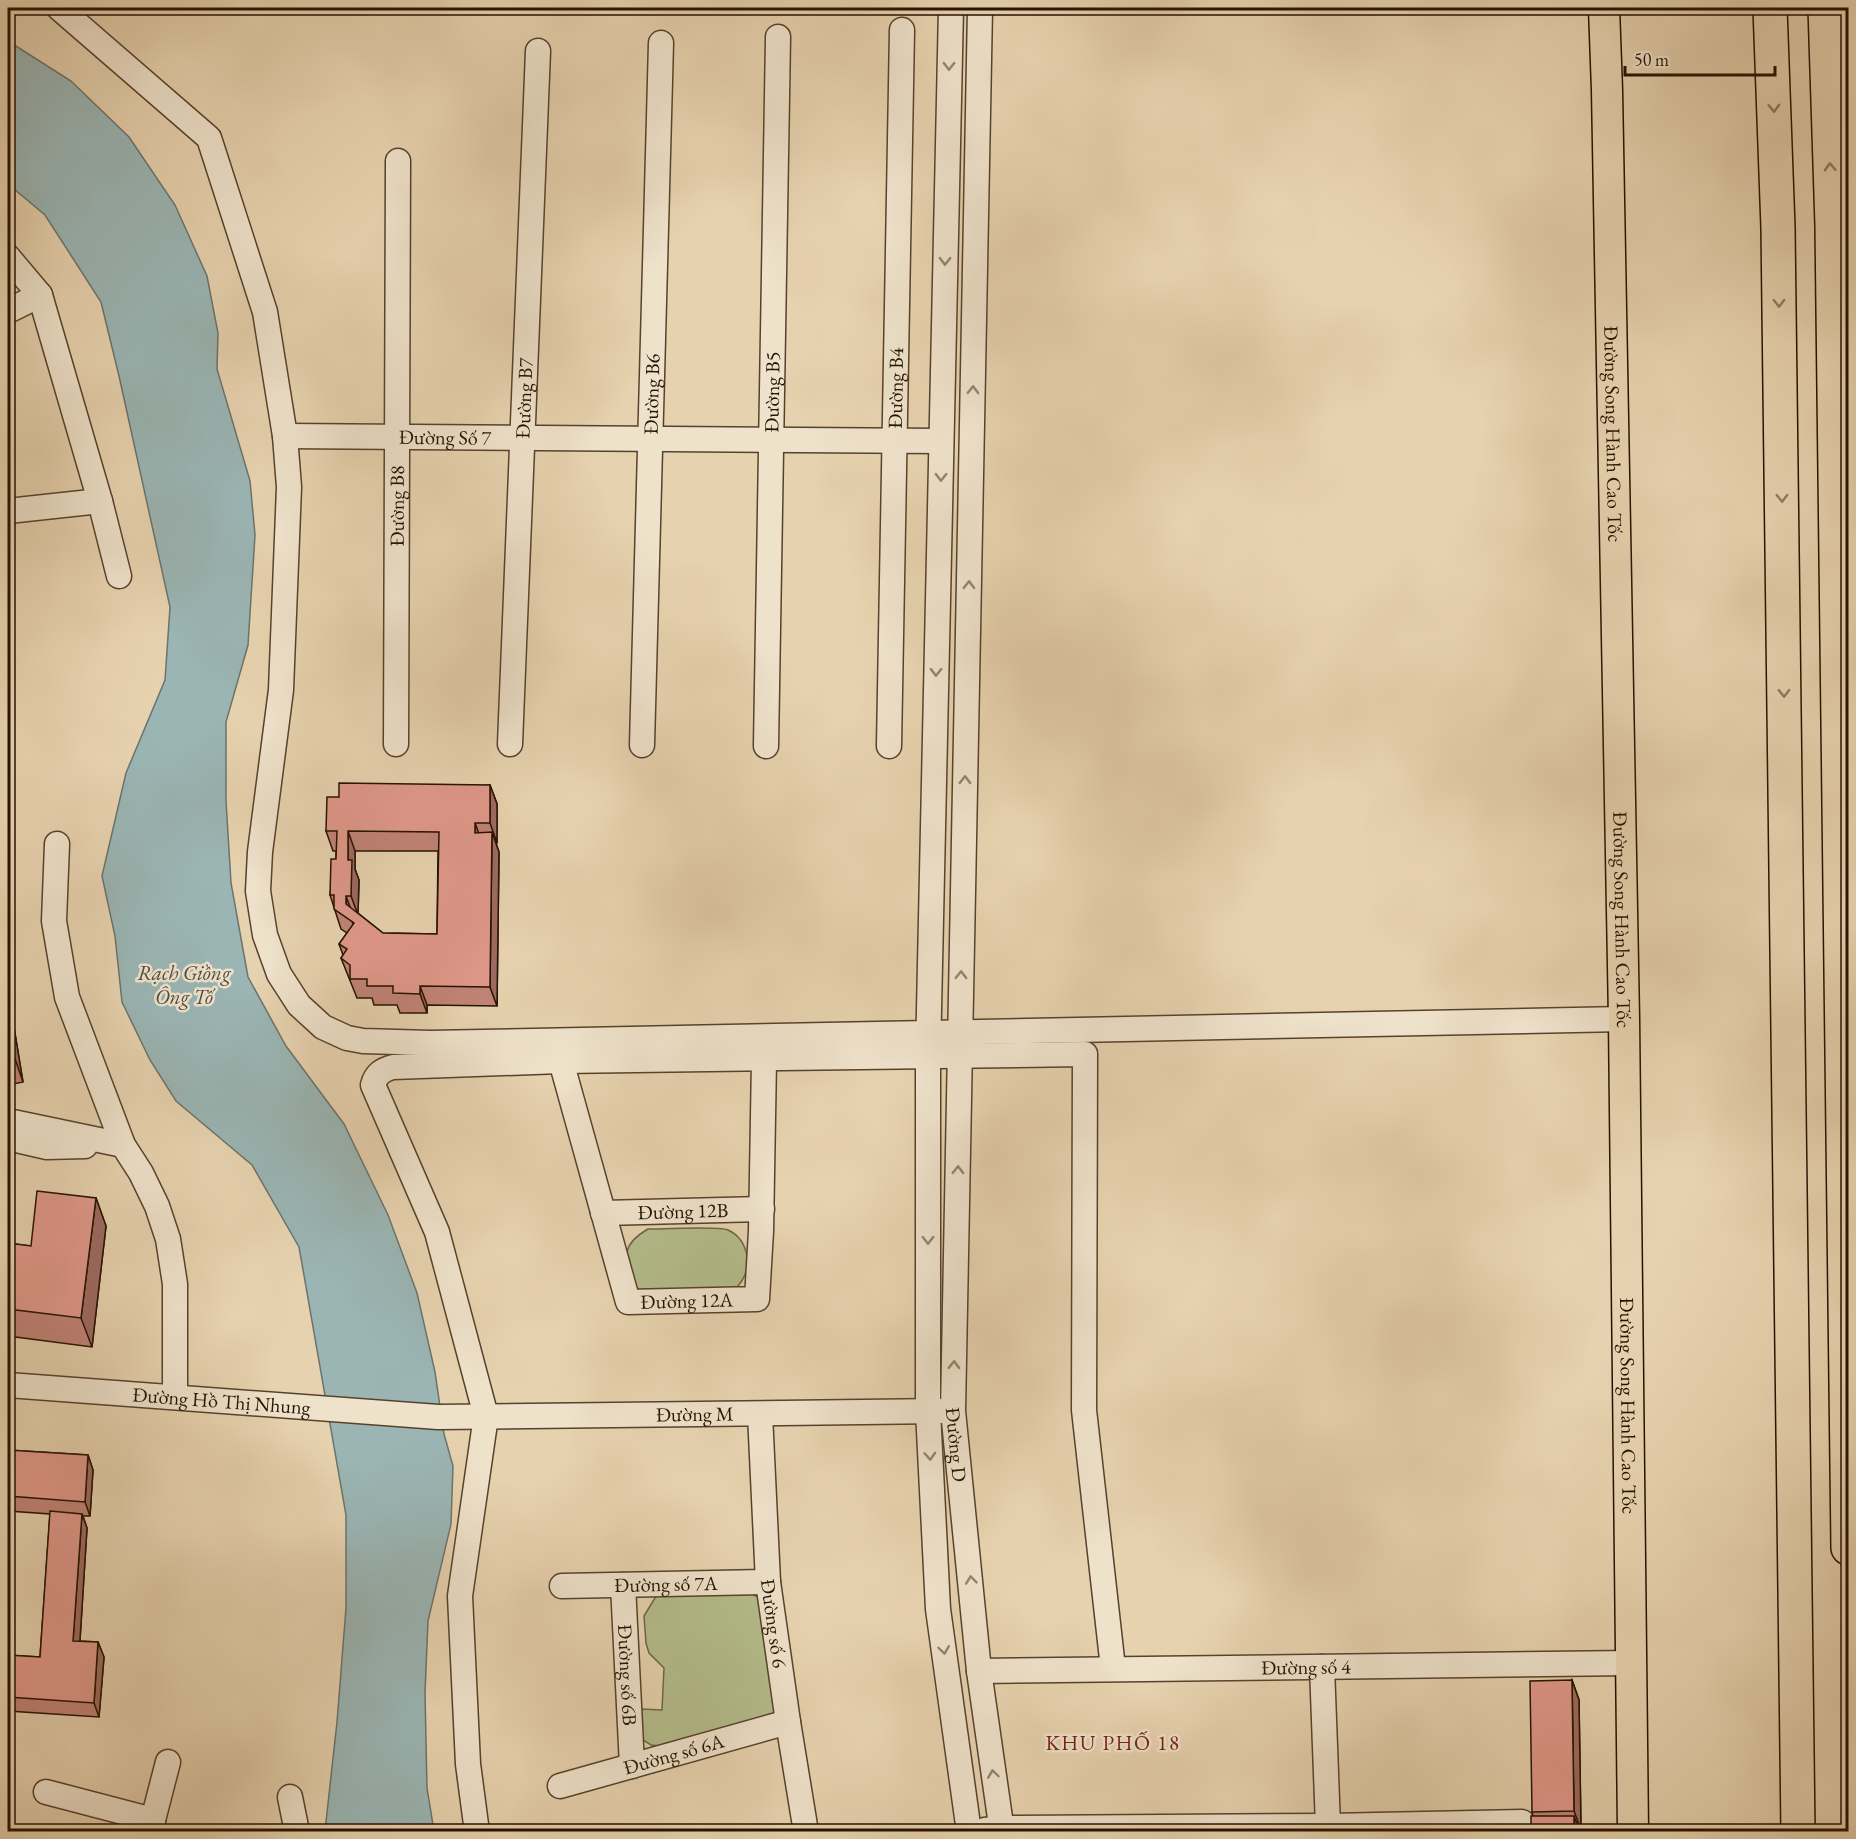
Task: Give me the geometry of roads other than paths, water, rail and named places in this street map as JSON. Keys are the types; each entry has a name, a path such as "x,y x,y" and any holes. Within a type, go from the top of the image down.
{"highway":[{"path":"1770,8 1778,228 1798,1832"},
{"path":"1825,8 1832,226 1848,1548"}],"main road":[{"name":"Đường Song Hành Cao Tốc","path":"1604,8 1608,102 1624,1019 1633,1832"}],"street":[{"path":"59,8 209,138 266,312 285,436 289,487 281,690 260,852 258,891 265,935 279,974 299,1005 323,1027 347,1038 363,1041 429,1043 929,1045 1624,1019"},
{"name":"Đường D","path":"951,8 929,1045 928,1411 938,1609 969,1832"},
{"name":"Đường D","path":"980,8 953,1411 980,1671 1001,1830"},
{"name":"Đường B4","path":"889,746 902,30"},
{"name":"Đường B5","path":"766,746 778,37"},
{"name":"Đường B6","path":"642,745 661,44"},
{"name":"Đường B7","path":"510,744 538,51"},
{"name":"Đường B8","path":"396,744 398,161"},
{"path":"8,257 40,295 100,501 119,576"},
{"path":"8,311 40,295"},
{"name":"Đường Số 7","path":"285,436 941,441"},
{"path":"8,511 100,501"},
{"path":"57,844 54,921 67,997 123,1145 141,1173 157,1206 168,1239 175,1284 175,1396"},
{"path":"960,1044 1085,1054 1084,1410 1113,1668"},
{"path":"477,1832 468,1764 460,1596 486,1416 437,1232 373,1085 375,1077 393,1067 561,1061 764,1060 929,1045"},
{"name":"Đường 12A","path":"561,1061 628,1302 757,1299 762,1209 764,1060"},
{"path":"8,1121 123,1145"},
{"path":"8,1138 47,1148 123,1145"},
{"name":"Đường 12B","path":"603,1213 762,1209"},
{"name":"Đường Hồ Thị Nhung","path":"8,1385 438,1417"},
{"name":"Đường M","path":"438,1417 953,1411"},
{"name":"Đường số 6","path":"760,1414 768,1582 806,1832"},
{"name":"Đường số 7A","path":"562,1586 768,1582"},
{"name":"Đường số 6B","path":"623,1585 632,1766"},
{"name":"Đường số 4","path":"980,1671 1631,1663"},
{"path":"1322,1667 1328,1826"},
{"name":"Đường số 6A","path":"560,1786 788,1722"},
{"path":"46,1792 153,1826 168,1762"},
{"path":"290,1797 297,1832"},
{"path":"975,1832 1328,1826 1437,1828 1522,1822"}],"water":[{"name":"Rạch Giồng Ông Tố","path":"8,41 71,81 129,137 175,205 207,276 218,333 217,369 250,481 255,535 248,645 226,722 226,801 231,883 248,977 286,1046 344,1124 388,1215 417,1293 435,1372 444,1434 453,1466 451,1524 428,1621 425,1693 427,1788 434,1831 325,1831 346,1608 346,1515 299,1247 252,1165 176,1101 150,1060 122,1002 115,936 102,876 126,773 165,680 170,607 101,302 45,215 8,184"}],"district":[{"name":"KHU PHỐ 18","path":"1113,1742"}]}
